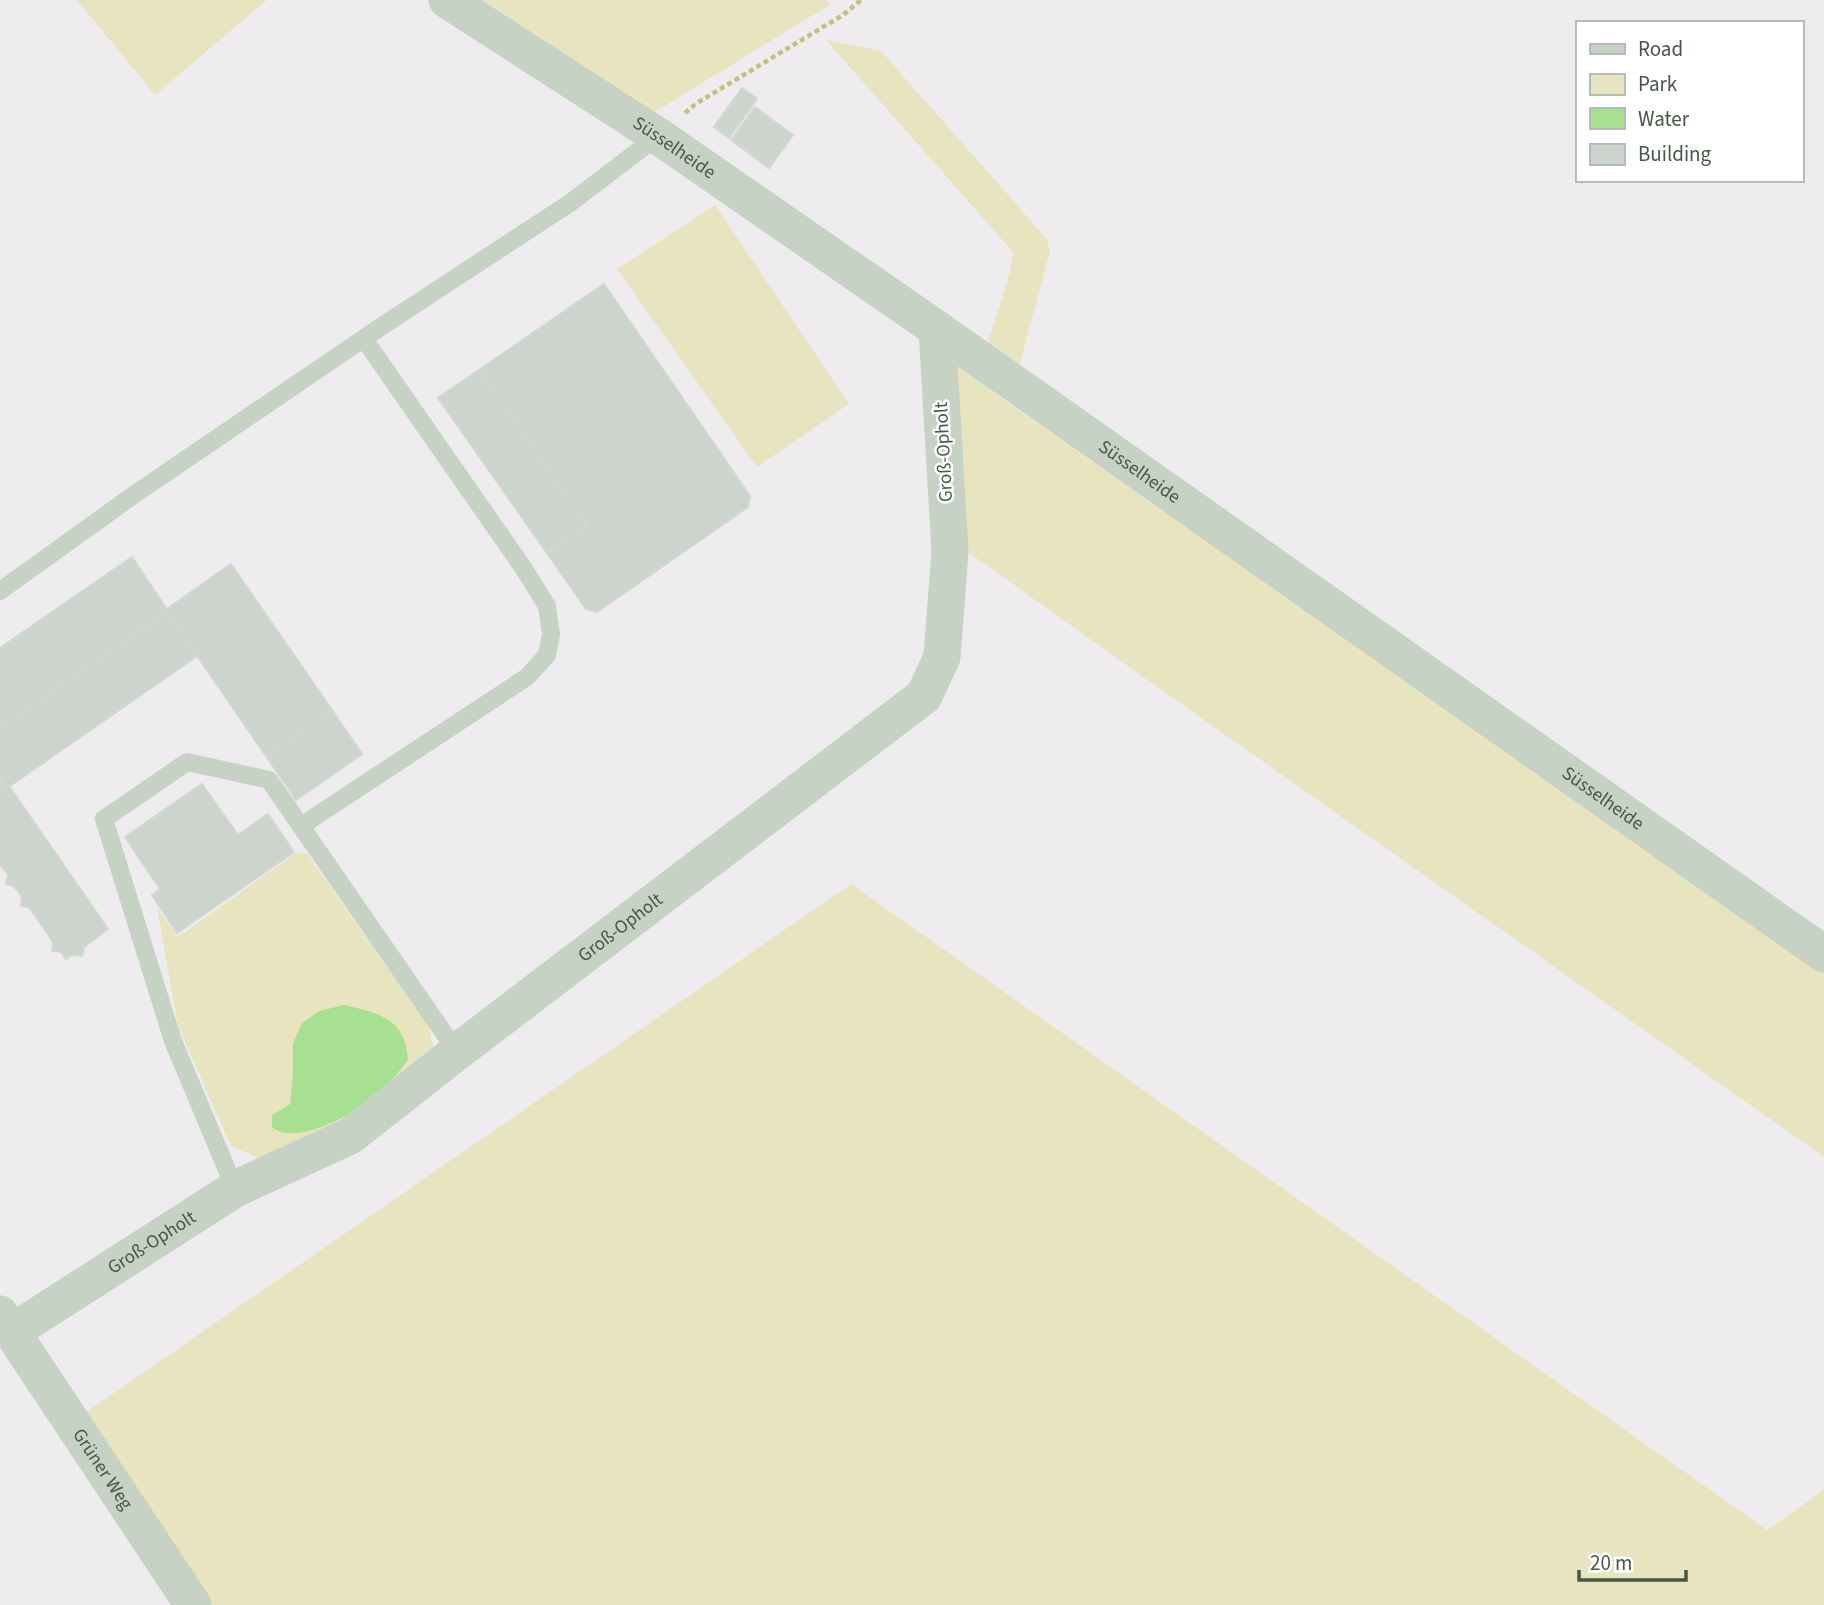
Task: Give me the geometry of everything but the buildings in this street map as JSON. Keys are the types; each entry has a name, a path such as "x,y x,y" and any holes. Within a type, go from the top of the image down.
{"street":[{"name":"Süsselheide","path":"447,0 658,136 937,329 1824,954"},
{"name":"Groß-Opholt","path":"6,1323 235,1189 350,1136 923,696 942,657 950,551 937,329"},
{"name":"Grüner Weg","path":"6,1323 193,1605"}],"lane":[{"path":"0,591 135,494 570,203 658,136"},
{"path":"301,826 527,677 547,655 551,634 547,606 524,569 364,339"},
{"path":"235,1189 173,1041 104,819 187,762 269,780 457,1052"}],"path":[{"path":"658,136 697,103 843,15 861,0"}],"green space":[{"path":"77,0 267,0 155,95"},
{"path":"474,0 826,0 831,4 653,113"},
{"path":"826,40 881,51 1046,238 1050,251 1019,367 987,345 1010,272 1013,252"},
{"path":"715,205 849,404 757,467 617,269"},
{"path":"953,361 1004,400 1824,971 1824,1157 958,545"},
{"path":"296,853 307,854 429,1026 433,1046 425,1067 379,1105 263,1160 231,1146 178,1026 157,908 178,937","holes":["319,1011 408,1060 379,1093 272,1115 290,1104 293,1043 303,1022"]},
{"path":"851,884 1767,1530 1820,1493 1824,1486 1824,1605 204,1605 82,1415"}],"water":[{"path":"344,1005 388,1020 402,1035 408,1060 379,1093 358,1109 327,1125 296,1133 283,1132 272,1127 272,1115 290,1104 293,1043 302,1023 319,1011"}]}
